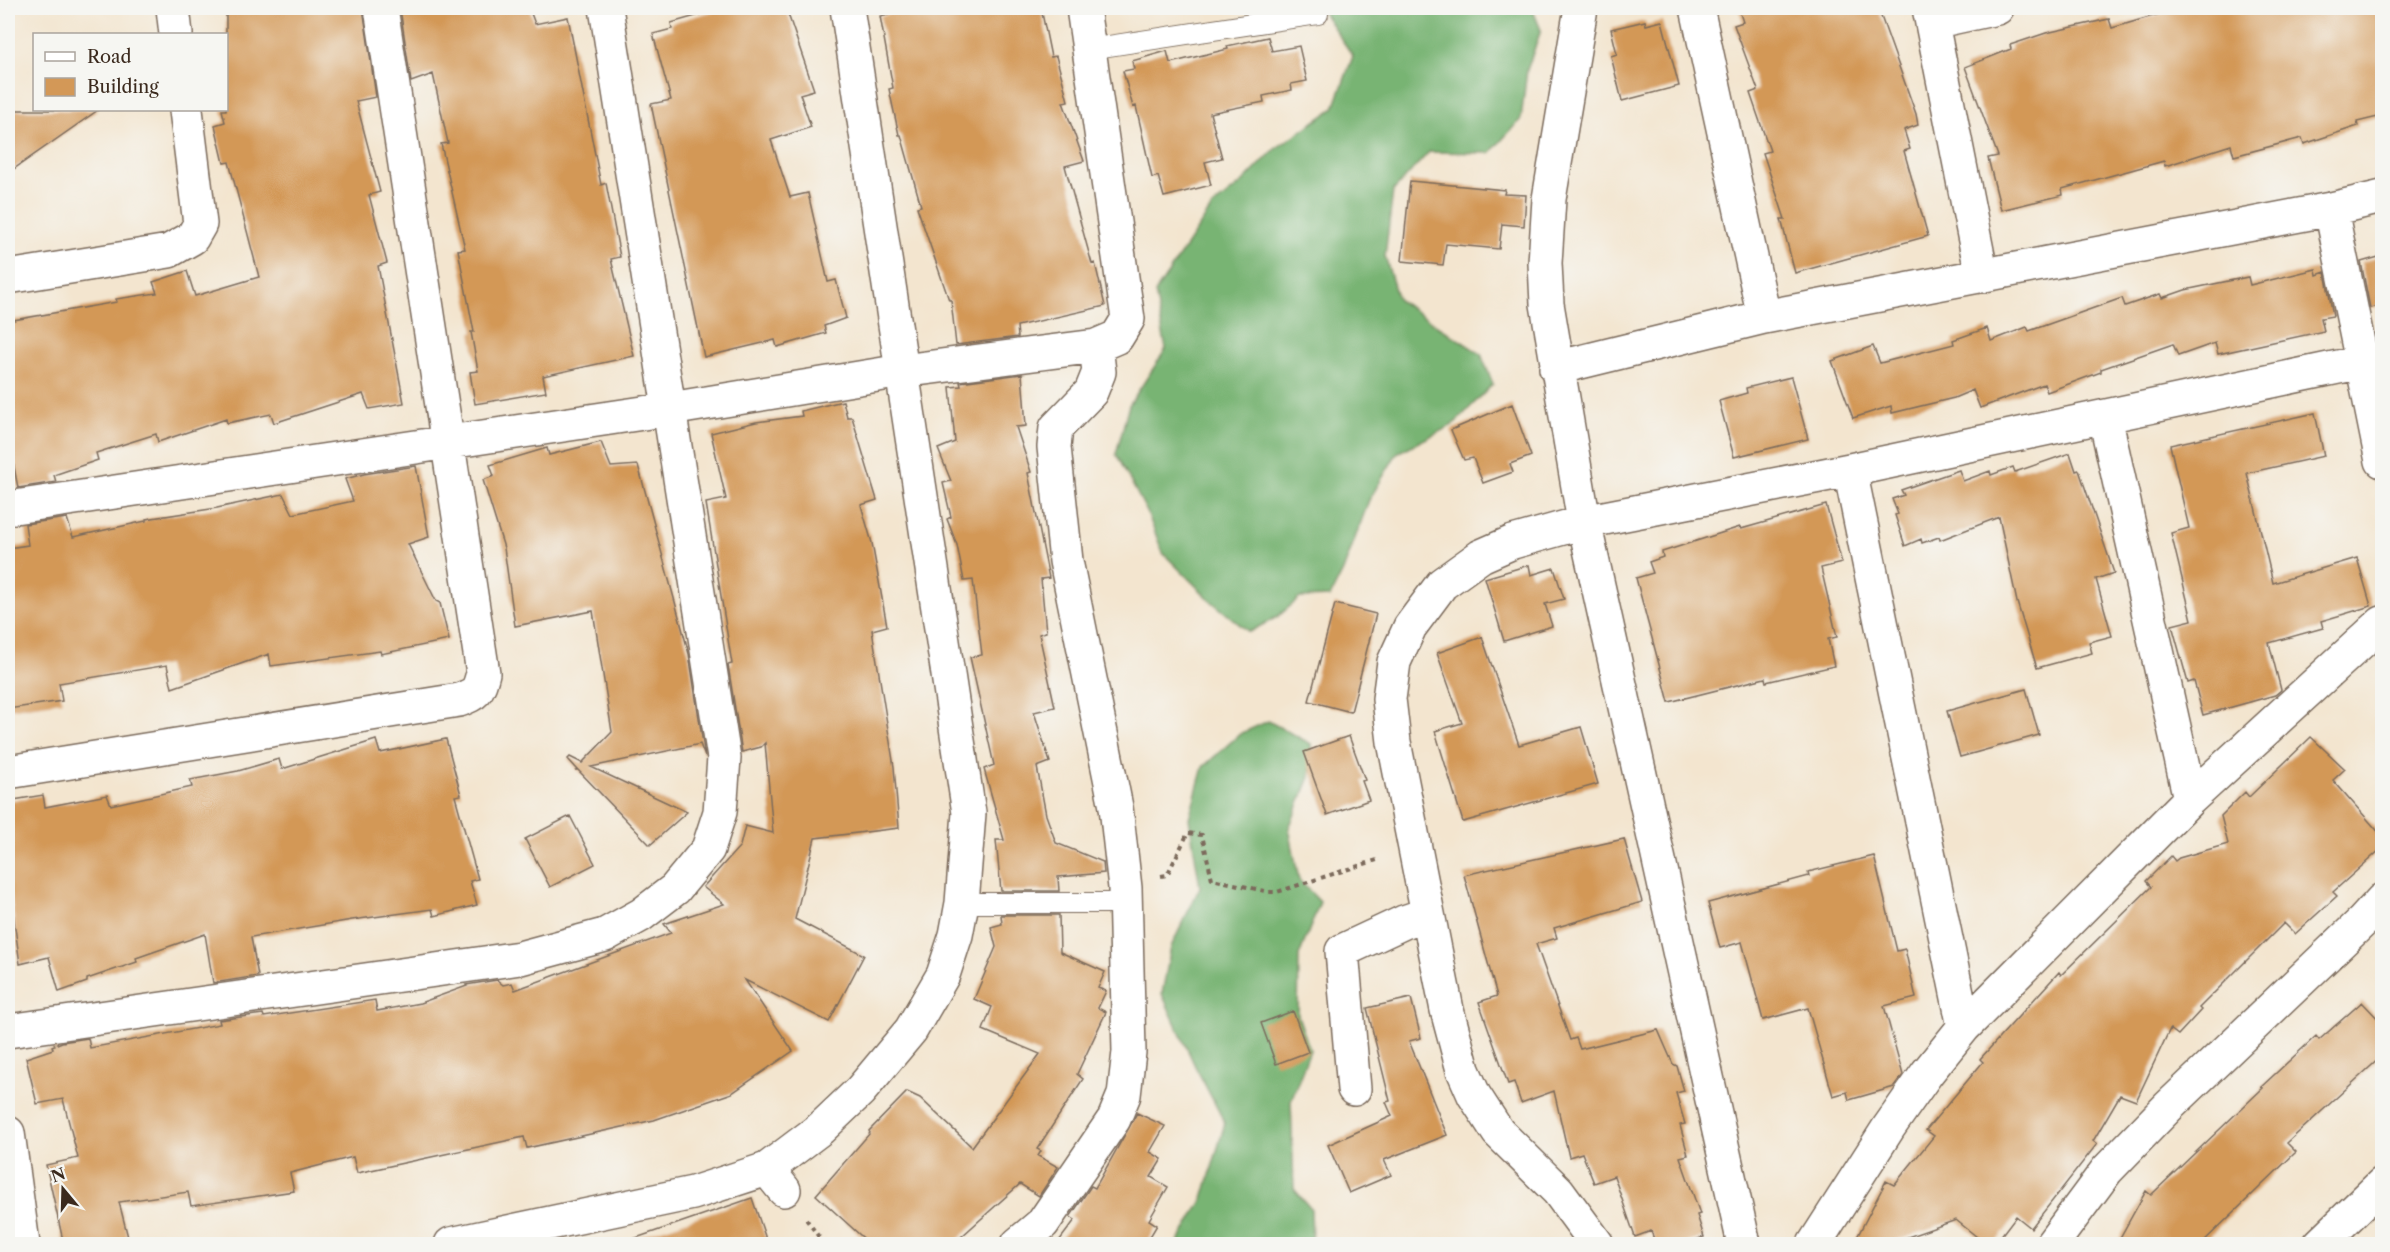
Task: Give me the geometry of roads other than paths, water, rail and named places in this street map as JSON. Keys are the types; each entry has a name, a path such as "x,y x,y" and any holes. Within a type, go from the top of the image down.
{"street":[{"path":"173,8 176,33"},
{"path":"8,772 447,702 472,695 479,689 483,673 381,8"},
{"path":"8,1031 520,958 605,935 641,915 675,889 708,849 720,812 724,758 606,8"},
{"path":"451,1245 693,1193 775,1179 820,1129 860,1091 910,1030 943,975 956,935 962,903 969,813 847,8"},
{"path":"8,508 670,409 902,371 1096,346 1117,337 1128,319 1083,8"},
{"path":"1581,8 1549,199 1545,263 1547,304 1556,368 1584,522 1744,1245"},
{"path":"1697,8 1764,317"},
{"path":"1982,276 1930,15 1997,8"},
{"path":"8,277 169,250 192,238 200,224 186,111"},
{"path":"1556,368 1764,317 2331,209 2382,197"},
{"path":"2331,209 2382,460"},
{"path":"1018,1245 1044,1223 1113,1119 1124,1095 1129,1052 1125,903 1116,807 1066,561 1054,447 1056,428 1091,392 1099,372 1096,346"},
{"path":"1597,1245 1558,1191 1498,1132 1474,1095 1463,1070 1447,1010 1394,742 1389,699 1394,662 1410,627 1442,584 1481,556 1513,542 1584,522 1850,470 2362,362"},
{"path":"2105,417 2190,799"},
{"path":"1850,470 1964,1027"},
{"path":"1814,1245 1889,1127 1927,1073 1964,1027 2190,799 2382,623"},
{"path":"2052,1245 2107,1170 2168,1107 2382,900"},
{"path":"1354,1089 1342,951 1404,922 1428,914"},
{"path":"8,1133 23,1245"},
{"path":"2320,1245 2382,1184"}],"lane":[{"path":"1089,49 1318,14"},
{"path":"962,903 1125,903"}]}
